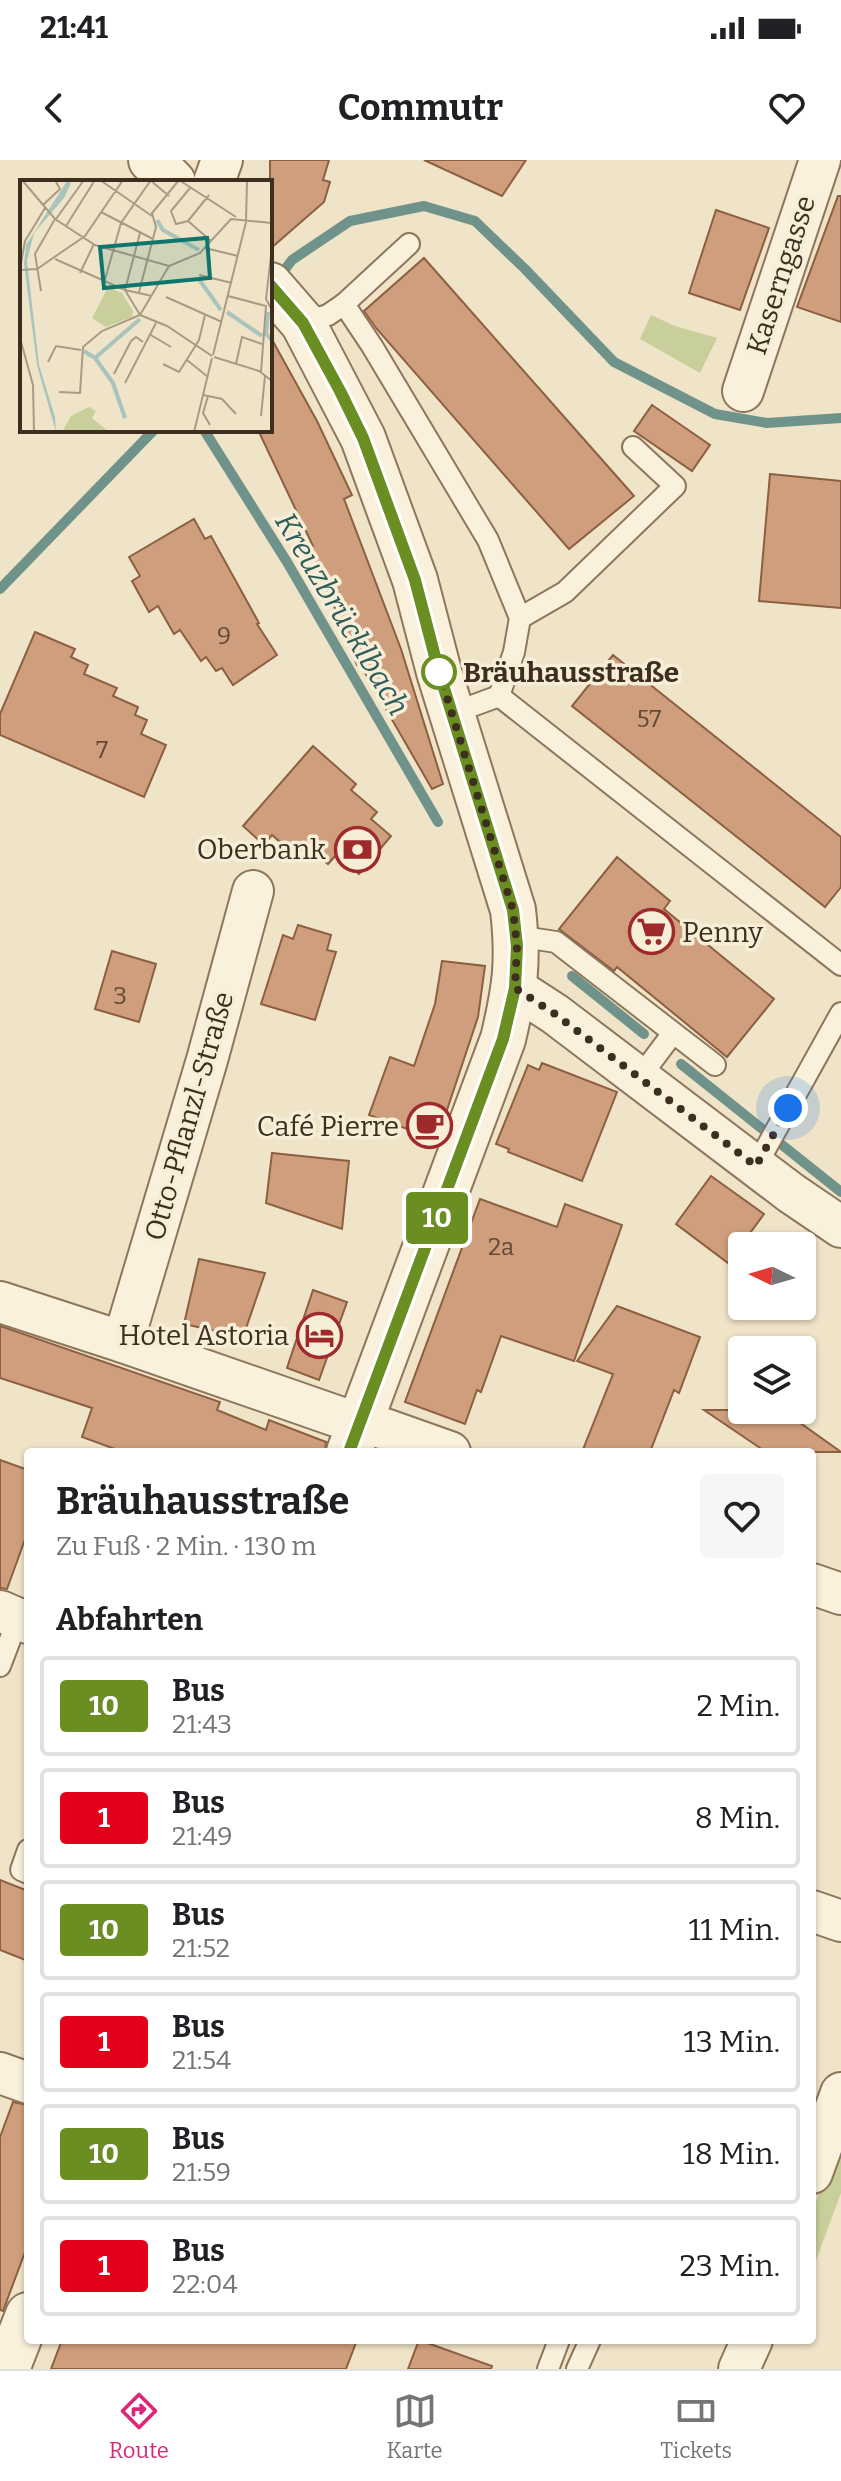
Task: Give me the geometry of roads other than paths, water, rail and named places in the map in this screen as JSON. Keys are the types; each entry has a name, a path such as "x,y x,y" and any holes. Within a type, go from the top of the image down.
{"street":[{"path":"151,160 171,180"},
{"path":"215,180 222,160"},
{"name":"Kaserngasse","path":"743,391 820,160"},
{"path":"286,303 363,438 415,580 439,672 507,888 516,936 515,988 497,1056 355,1437"},
{"name":"Otto-Pflanzl-Straße","path":"123,1342 253,891"},
{"path":"515,988 640,1077 766,1147 841,1227"},
{"path":"0,1302 336,1416 355,1437 425,1448"},
{"path":"816,1585 841,1594"},
{"path":"816,1912 841,1921"},
{"path":"0,2073 24,2082"},
{"path":"816,2162 841,2093"},
{"path":"7,2369 24,2325"}],"lane":[{"path":"286,303 328,315 409,244"},
{"path":"344,304 488,540 520,618 514,652 499,696"},
{"path":"520,618 565,592 675,486 633,447"},
{"path":"453,713 499,696"},
{"path":"499,696 841,965"},
{"path":"516,936 556,942 715,1065"},
{"path":"766,1147 841,1013"},
{"path":"640,1077 673,1033"},
{"path":"0,1666 15,1618"},
{"path":"548,2369 557,2344"},
{"path":"577,2369 588,2344"}],"waterway":[{"path":"277,280 292,260 350,221 424,206 475,221 614,362 715,414 767,423 841,418"},
{"path":"0,589 152,432"},
{"name":"Kreuzbrücklbach","path":"205,432 287,562 438,822"},
{"name":"Kreuzbrücklbach","path":"572,976 644,1034"},
{"name":"Kreuzbrücklbach","path":"681,1064 841,1192"}],"place":[{"name":"Bräuhausstraße","path":"439,672"},
{"name":"Oberbank","path":"357,849"},
{"name":"Penny","path":"651,932"},
{"name":"Café Pierre","path":"430,1126"},
{"name":"Hotel Astoria","path":"320,1335"}]}
